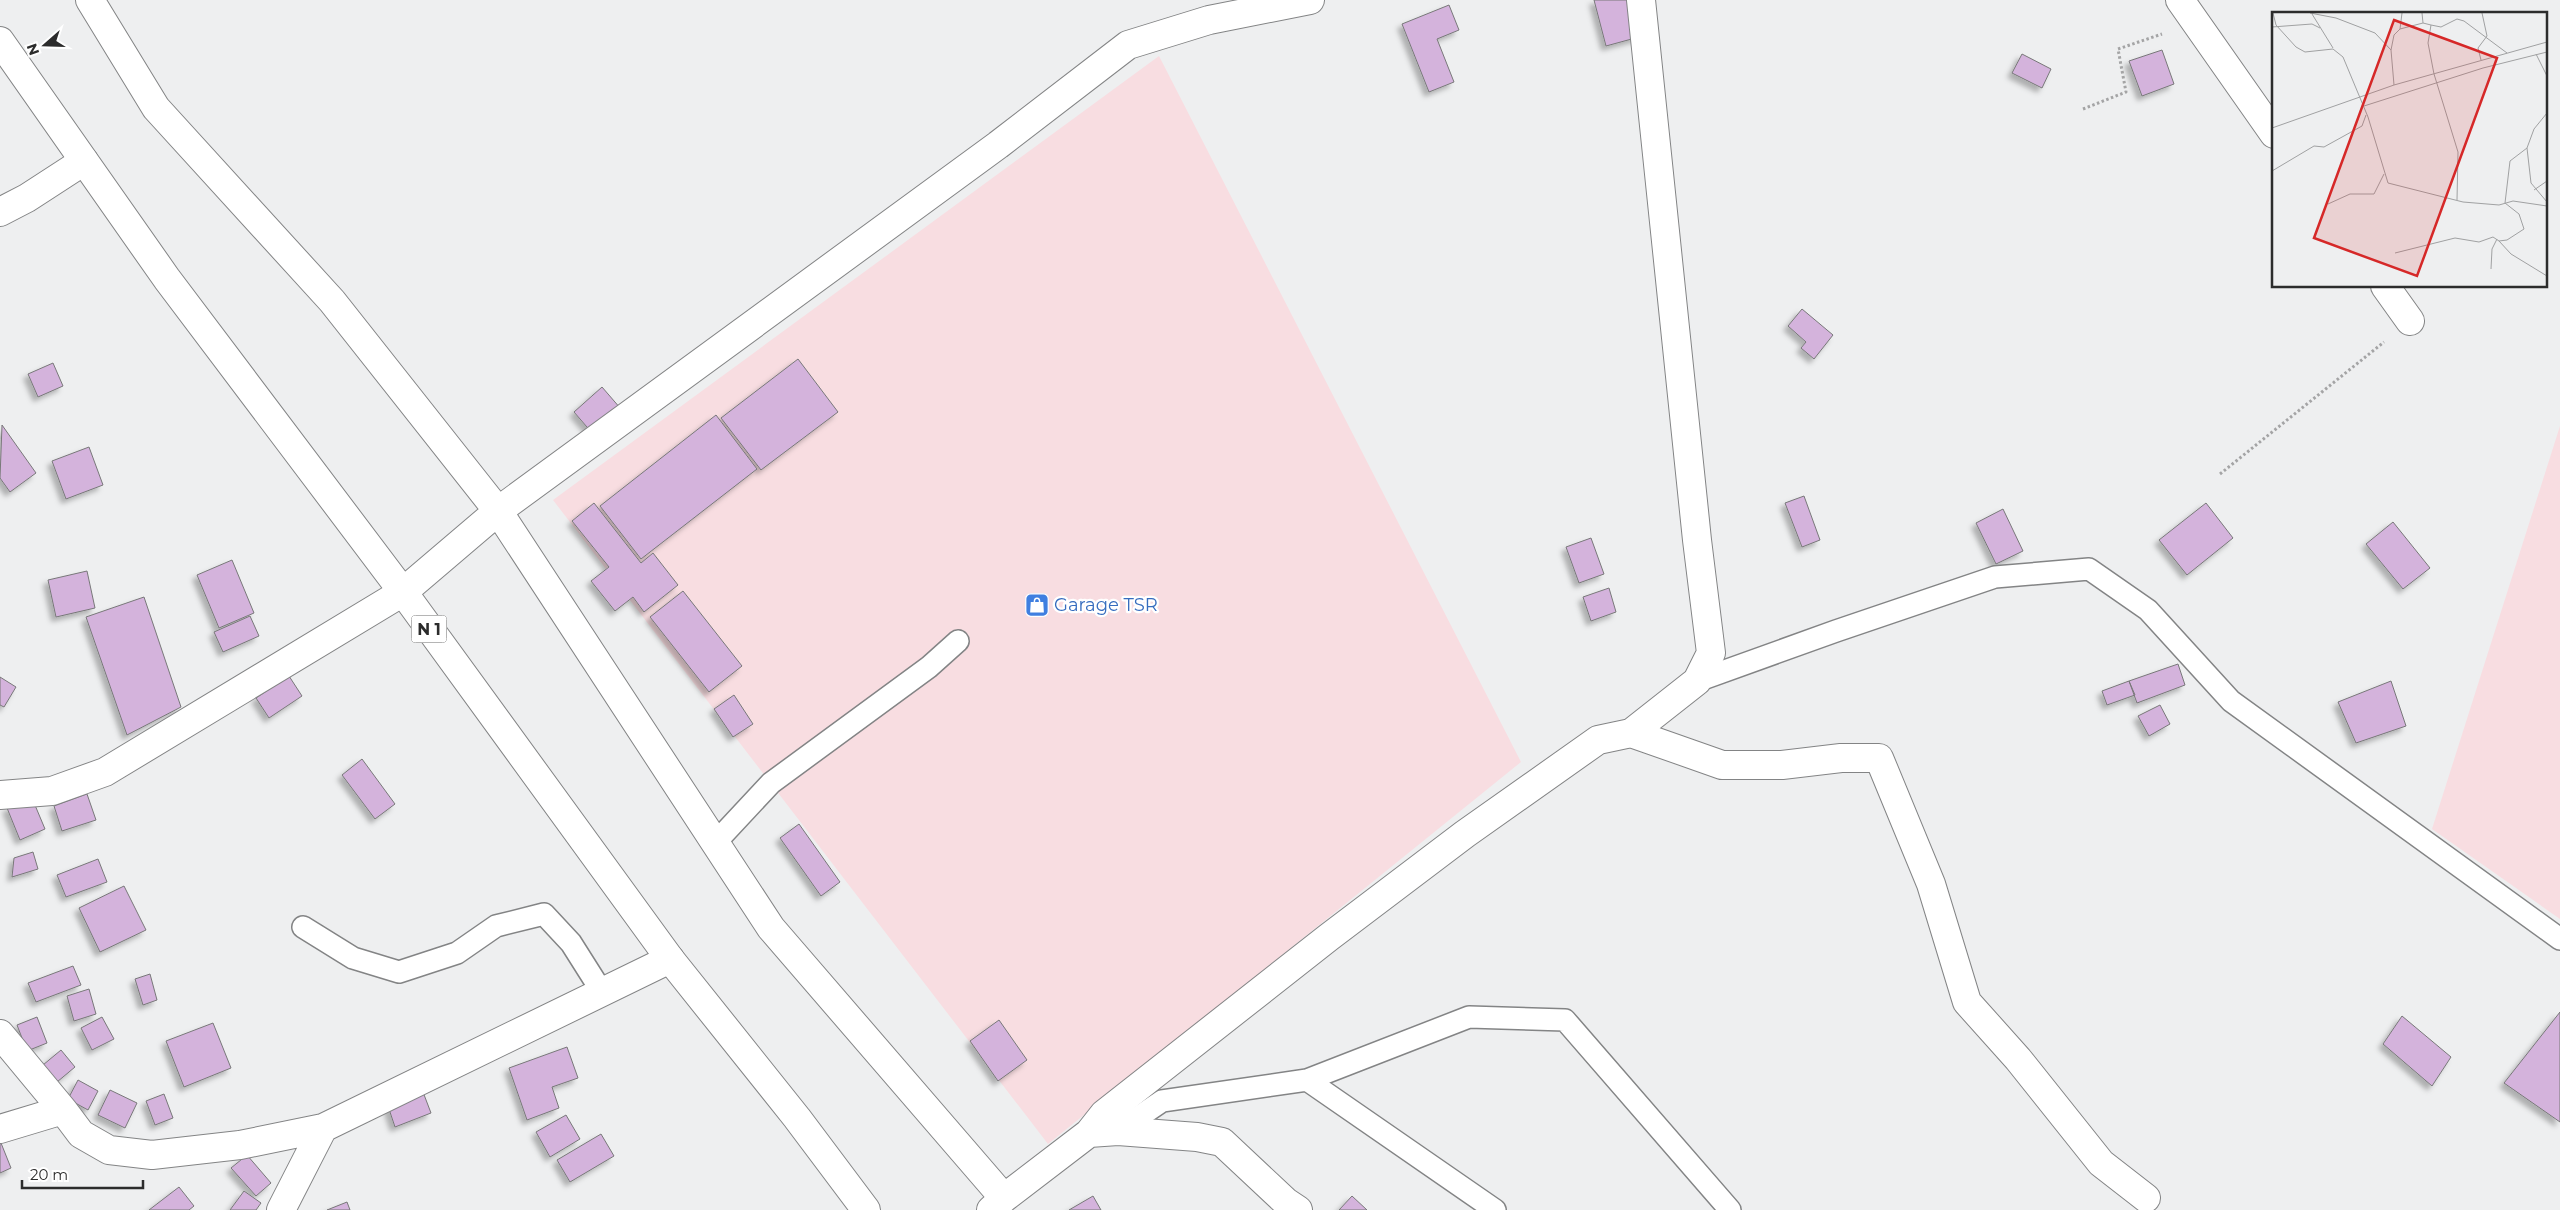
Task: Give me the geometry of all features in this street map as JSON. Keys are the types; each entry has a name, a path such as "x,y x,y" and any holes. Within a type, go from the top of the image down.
{"main road":[{"path":"90,0 156,108 332,301 498,511 771,928 998,1204 1089,1133 1104,1114 1329,937 1465,834 1598,740 1631,733 1697,681 1711,653 1641,0"},
{"path":"0,795 52,791 105,772 403,592 498,511 998,145 1128,45 1209,20 1310,0"},
{"path":"2180,0 2272,131"},
{"name":"N 1","path":"0,41 167,279 403,592 670,959 797,1118 866,1210"},
{"path":"0,212 27,198 84,161"},
{"path":"2386,288 2410,322"},
{"path":"1631,733 1722,765 1782,765 1841,758 1879,758 1931,884 1967,1002 2018,1059 2101,1163 2146,1198"},
{"path":"0,1034 81,1134 109,1150 152,1155 240,1145 323,1128 670,959"},
{"path":"0,1129 63,1110"},
{"path":"281,1210 323,1128"},
{"path":"1089,1133 1118,1131 1197,1136 1222,1142 1286,1202 1298,1210"}],"lane":[{"path":"1697,681 1995,577 2090,569 2148,610 2231,701 2560,938"},
{"path":"715,843 771,783 929,667 958,641"},
{"path":"303,927 353,958 399,972 457,953 496,926 544,914 571,943 602,992"},
{"path":"1118,1131 1162,1101 1307,1080 1469,1017 1565,1020 1730,1210"},
{"path":"1307,1080 1495,1210"}],"path":[{"path":"2083,109 2126,92 2118,49 2196,23"},
{"path":"2220,474 2410,322"}],"shaded area":[{"name":"Garage TSR","path":"1159,56 1521,762 1048,1144 553,500"},
{"path":"2560,426 2560,919 2432,829"}],"building":[{"path":"1594,0 1630,0 1639,37 1606,46"},
{"path":"1449,5 1459,30 1437,39 1454,82 1429,92 1402,24"},
{"path":"2162,50 2174,84 2142,96 2129,61"},
{"path":"2022,54 2051,69 2042,88 2012,73"},
{"path":"1802,309 1833,335 1814,359 1801,348 1806,342 1788,326"},
{"path":"798,359 838,412 761,470 721,418"},
{"path":"53,363 63,386 38,397 28,374"},
{"path":"602,387 621,409 593,434 574,412"},
{"path":"716,415 757,469 641,559 600,506"},
{"path":"2,425 36,473 10,492 0,478"},
{"path":"89,447 103,485 66,499 52,461"},
{"path":"1804,496 1820,540 1802,547 1785,503"},
{"path":"594,503 641,563 653,553 678,585 644,612 633,597 615,611 591,581 609,567 572,521"},
{"path":"2206,503 2233,538 2187,575 2159,540"},
{"path":"2003,509 2023,551 1996,564 1976,523"},
{"path":"2393,522 2430,568 2403,589 2366,544"},
{"path":"1591,538 1604,574 1579,583 1566,547"},
{"path":"232,560 254,613 219,628 197,575"},
{"path":"87,571 95,608 56,617 48,580"},
{"path":"1609,588 1616,612 1591,621 1583,597"},
{"path":"683,591 742,666 709,692 650,617"},
{"path":"144,597 181,707 127,735 86,617"},
{"path":"250,616 259,636 223,652 214,632"},
{"path":"2178,664 2185,685 2137,703 2129,681"},
{"path":"289,676 302,696 269,718 256,698"},
{"path":"0,677 16,687 4,707 0,705"},
{"path":"2129,681 2135,695 2107,705 2102,691"},
{"path":"2391,681 2406,726 2356,743 2338,702"},
{"path":"734,695 753,724 733,737 714,709"},
{"path":"2160,705 2170,724 2149,736 2138,716"},
{"path":"362,759 395,804 375,819 342,775"},
{"path":"87,794 96,820 62,831 54,806"},
{"path":"32,798 45,829 20,840 7,808"},
{"path":"799,824 840,882 821,896 780,838"},
{"path":"33,852 38,869 12,877 14,858"},
{"path":"98,859 107,882 66,897 57,875"},
{"path":"124,886 146,930 100,952 79,908"},
{"path":"73,966 81,985 36,1002 28,983"},
{"path":"150,974 157,1000 143,1005 135,979"},
{"path":"89,989 96,1014 74,1021 67,996"},
{"path":"2560,1012 2560,1122 2504,1083"},
{"path":"2402,1016 2451,1057 2432,1086 2383,1044"},
{"path":"37,1017 47,1043 27,1051 17,1025"},
{"path":"102,1017 114,1039 92,1050 81,1028"},
{"path":"999,1020 1027,1060 998,1081 970,1041"},
{"path":"213,1023 231,1068 184,1087 166,1041"},
{"path":"567,1047 578,1078 552,1087 559,1108 527,1120 509,1068"},
{"path":"61,1050 75,1067 57,1082 43,1065"},
{"path":"78,1080 98,1091 88,1110 68,1099"},
{"path":"110,1090 137,1103 125,1128 98,1115"},
{"path":"423,1092 431,1113 395,1127 388,1106"},
{"path":"164,1094 173,1118 155,1125 146,1101"},
{"path":"566,1115 580,1139 550,1157 536,1132"},
{"path":"601,1134 614,1156 570,1182 557,1160"},
{"path":"0,1144 11,1168 0,1173"},
{"path":"247,1155 271,1183 256,1196 231,1168"},
{"path":"179,1187 194,1206 189,1210 149,1210"},
{"path":"244,1191 261,1203 256,1210 230,1210"},
{"path":"1093,1196 1101,1210 1069,1210"},
{"path":"1352,1196 1367,1210 1339,1210"},
{"path":"347,1202 350,1210 327,1210"}],"place":[{"name":"Garage TSR","path":"1037,605"}]}
